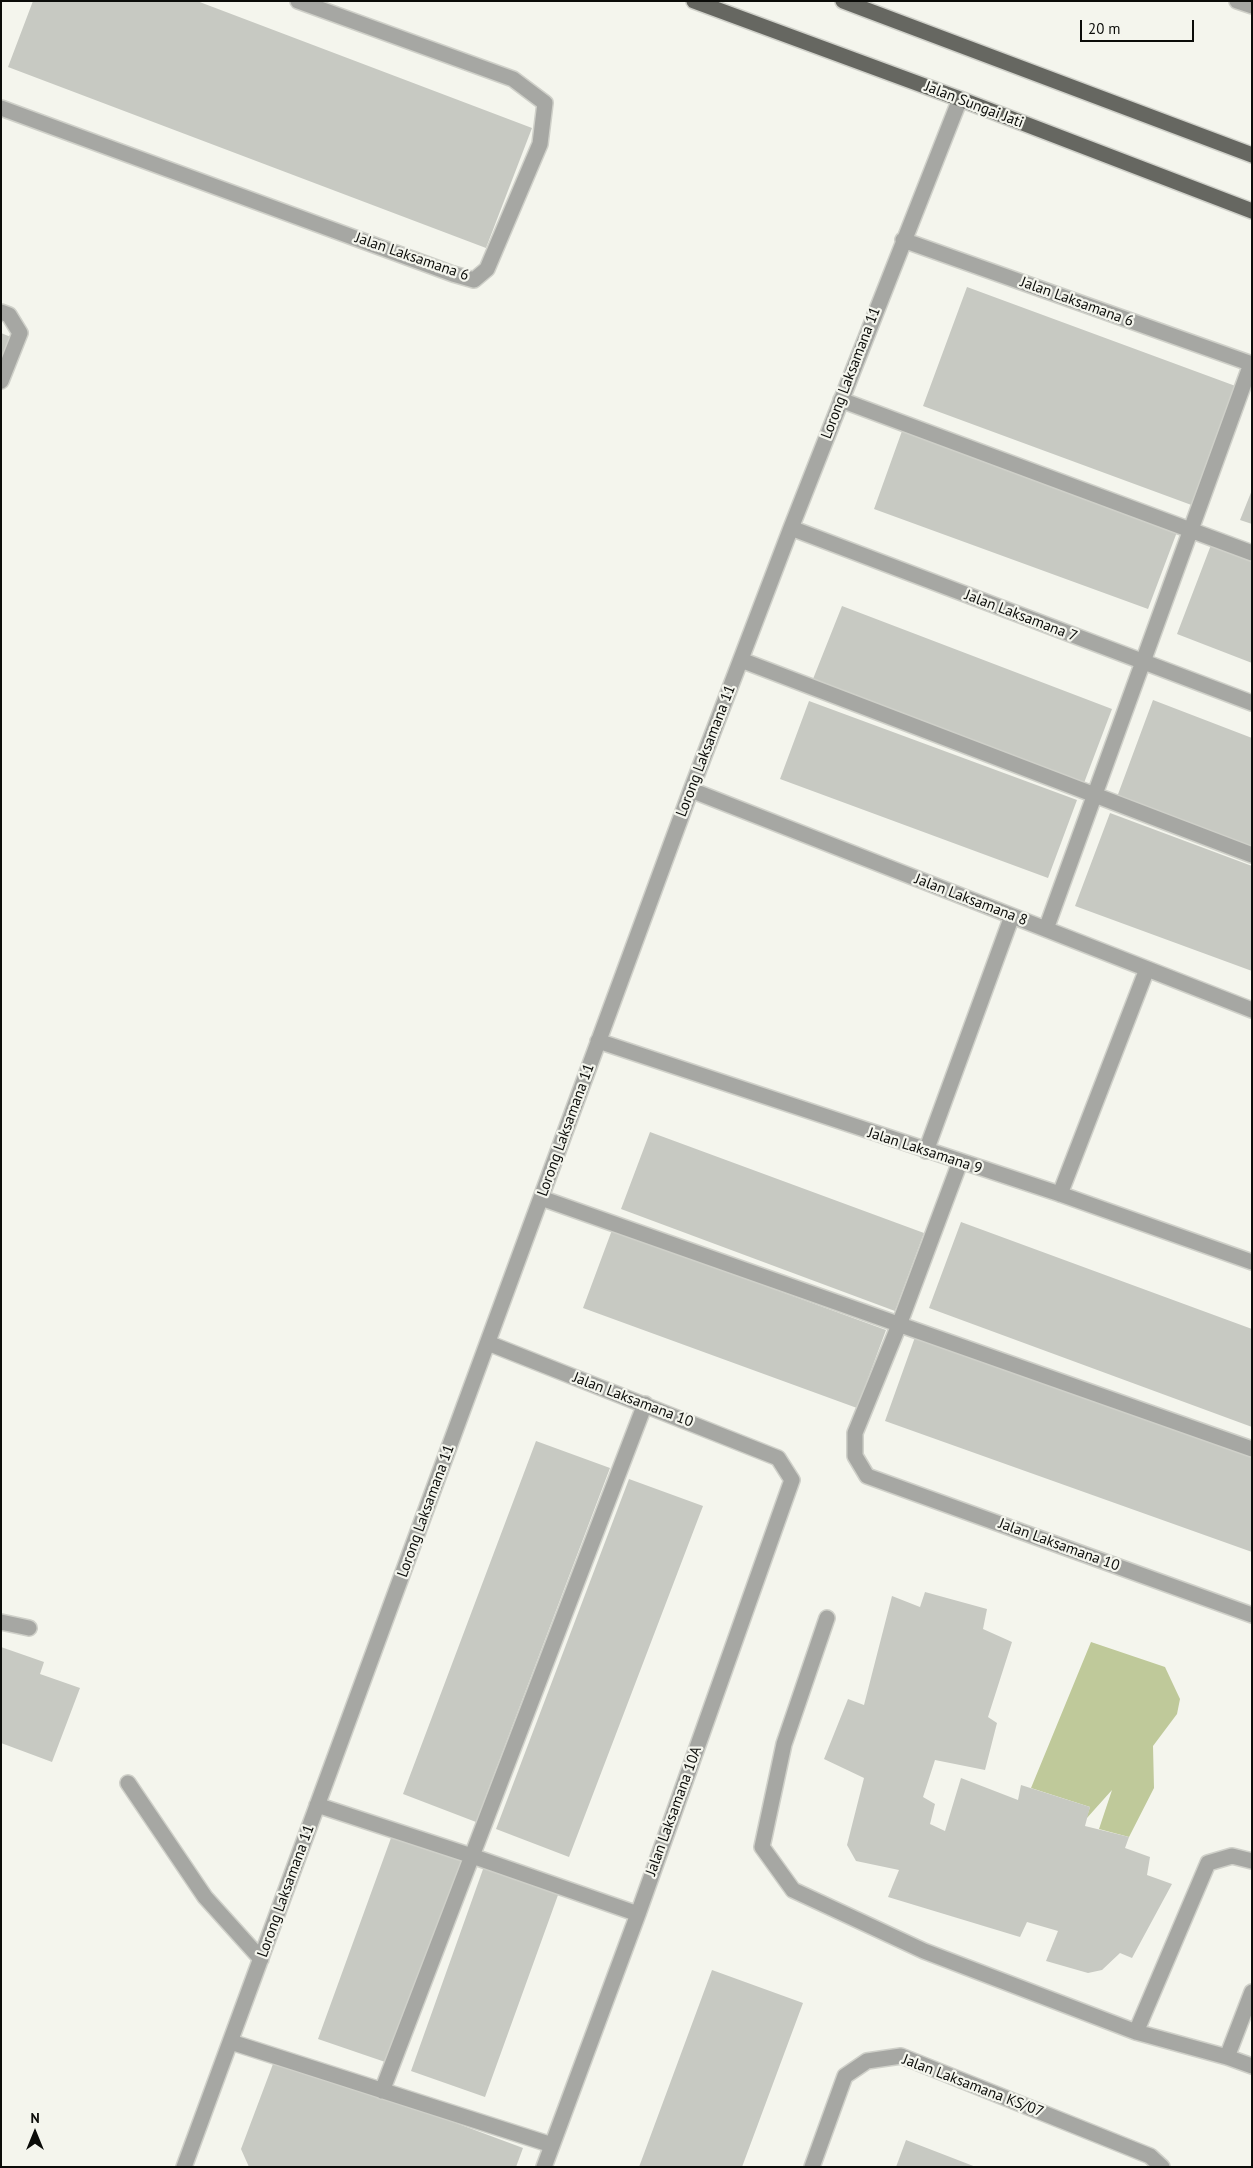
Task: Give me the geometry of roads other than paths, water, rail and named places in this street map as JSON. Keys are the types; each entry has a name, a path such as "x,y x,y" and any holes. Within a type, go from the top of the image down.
{"main road":[{"name":"Jalan Sungai Jati","path":"694,1 960,99 1252,211"},
{"path":"843,1 867,5 1252,155"}],"street":[{"name":"Jalan Laksamana 6","path":"1,108 453,274 474,280 486,269 540,144 545,103 513,79 298,1"},
{"path":"1237,1 1252,6"},
{"name":"Lorong Laksamana 11","path":"184,2167 691,790 790,528 960,99"},
{"name":"Jalan Laksamana 6","path":"903,240 1251,364"},
{"path":"1,312 9,315 20,333 1,381"},
{"path":"1046,929 1251,364"},
{"path":"841,400 1252,553"},
{"name":"Jalan Laksamana 7","path":"790,528 1252,703"},
{"path":"741,660 1252,855"},
{"name":"Jalan Laksamana 8","path":"691,790 1252,1010"},
{"path":"926,1151 1012,916"},
{"path":"1060,1194 1147,969"},
{"name":"Jalan Laksamana 9","path":"598,1041 1060,1194 1252,1262"},
{"path":"899,1325 960,1162"},
{"path":"541,1198 1252,1449"},
{"name":"Jalan Laksamana 10","path":"899,1325 855,1433 855,1456 867,1476 1252,1615"},
{"name":"Jalan Laksamana 10","path":"488,1344 778,1458"},
{"path":"382,2091 644,1404"},
{"name":"Jalan Laksamana 10A","path":"544,2167 638,1914 792,1480 778,1458"},
{"path":"826,1618 784,1744 762,1847 793,1890 924,1951 1136,2032 1227,2057 1252,2066"},
{"path":"1,1622 29,1628"},
{"path":"128,1783 205,1897 261,1960"},
{"path":"317,1806 472,1856 638,1914"},
{"path":"1136,2032 1208,1863 1232,1856 1252,1861"},
{"path":"1227,2057 1252,1992"},
{"path":"231,2042 552,2145"},
{"name":"Jalan Laksamana KS/07","path":"812,2167 845,2076 867,2061 901,2056 1150,2156 1162,2167"}]}
